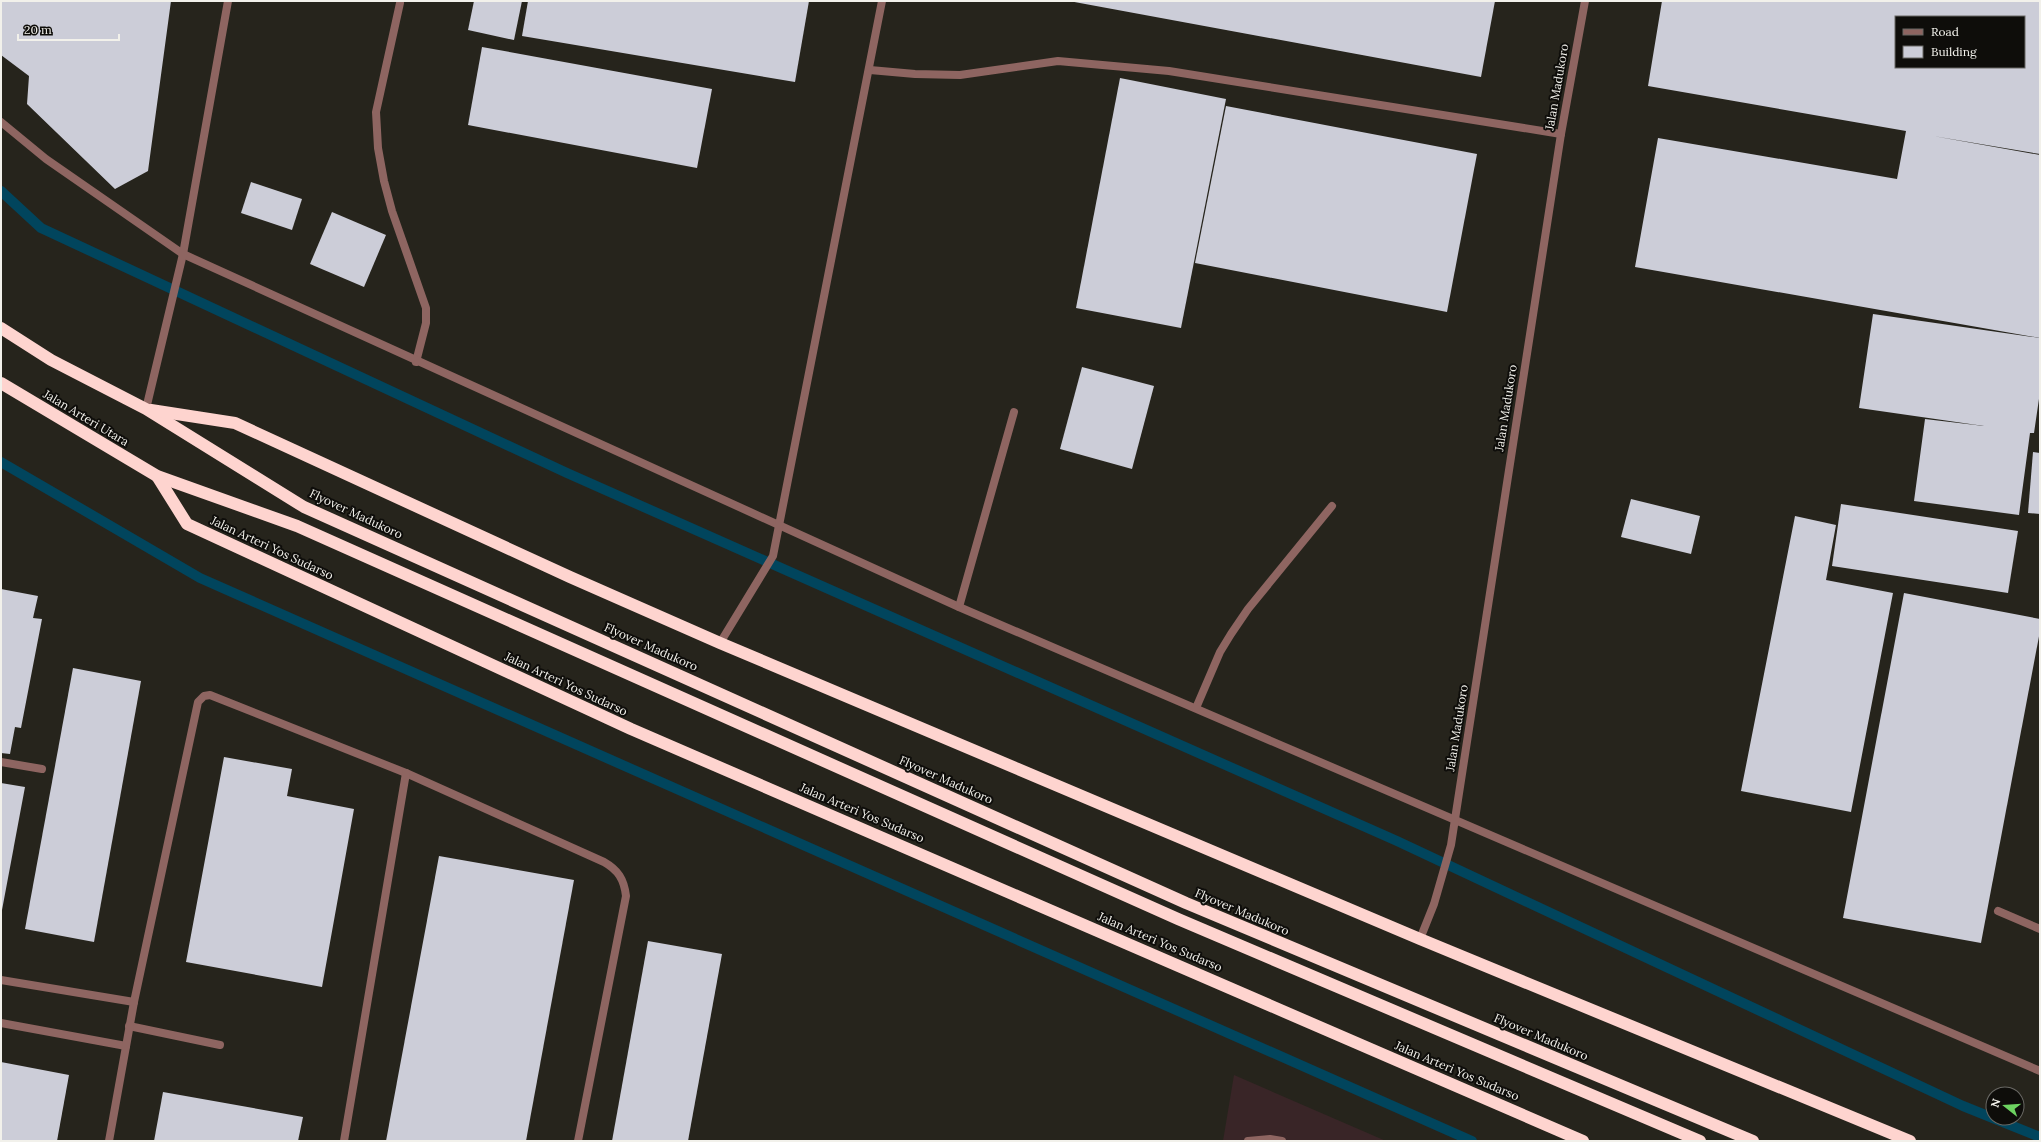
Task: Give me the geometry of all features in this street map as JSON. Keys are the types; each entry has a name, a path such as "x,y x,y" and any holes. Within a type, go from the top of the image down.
{"highway":[{"path":"1,328 51,360 146,409 235,424 570,577 720,643 1420,939 1910,1141"},
{"name":"Jalan Arteri Utara","path":"1,383 157,476"},
{"name":"Flyover Madukoro","path":"146,409 304,507 1186,903 1753,1141"},
{"path":"157,476 297,526 1178,919 1700,1141"},
{"name":"Jalan Arteri Yos Sudarso","path":"157,476 187,524 631,729 1583,1141"}],"street":[{"path":"146,409 178,280 228,1"},
{"path":"720,643 773,556 870,70 882,1"},
{"name":"Jalan Madukoro","path":"1420,939 1434,904 1451,845 1561,134 1585,1"},
{"path":"400,3 376,112 378,148 384,182 426,308 426,323 416,362"},
{"path":"870,70 915,74 960,75 1058,61 1153,70 1561,134"},
{"path":"1,122 46,159 183,254 416,362 959,607 2040,1071"},
{"path":"959,607 1014,412"},
{"path":"1196,708 1220,652 1248,608 1332,506"},
{"path":"109,1141 129,1026 198,702 204,696 210,695 406,773 604,862 612,867 625,884 626,896 578,1141"},
{"path":"1,762 42,769"},
{"path":"344,1141 406,773"},
{"path":"1998,911 2040,929"},
{"path":"1,980 134,1002"},
{"path":"1,1023 126,1046"},
{"path":"129,1026 220,1045"},
{"path":"1248,1141 1282,1141"}],"shaded area":[{"path":"1234,1075 1386,1141 1223,1141"}],"building":[{"path":"1,1 171,1 148,171 115,189 27,104 29,76 1,55"},
{"path":"474,1 522,1 514,40 468,30"},
{"path":"528,1 809,1 795,82 522,36"},
{"path":"1069,1 1495,1 1481,77"},
{"path":"1662,1 2040,1 2040,154 1933,136 2040,155 2040,338 1635,267 1658,138 1897,179 1906,131 1648,86"},
{"path":"482,47 712,89 697,168 468,125"},
{"path":"1120,78 1226,99 1181,328 1076,308"},
{"path":"1226,106 1477,154 1447,312 1195,263"},
{"path":"251,182 302,199 292,230 241,213"},
{"path":"332,212 386,235 364,287 310,264"},
{"path":"1873,314 2040,338 2040,392 2034,433 2030,433 2019,515 1914,501 1925,419 1984,426 1859,408"},
{"path":"1082,367 1154,386 1132,469 1060,449"},
{"path":"2033,452 2040,453 2040,514 2028,513"},
{"path":"1631,499 1700,516 1691,554 1621,537"},
{"path":"1841,504 2018,531 2008,593 1832,566"},
{"path":"1795,516 1836,525 1826,580 1893,593 1851,812 1741,791"},
{"path":"1,589 38,596 33,618 42,619 21,728 15,727 10,754 1,753"},
{"path":"1904,593 2040,619 2040,631 1981,943 1843,918"},
{"path":"73,668 141,681 94,942 25,929"},
{"path":"224,757 292,769 287,796 354,809 322,987 186,962"},
{"path":"1,783 25,787 2,910 1,910"},
{"path":"439,856 574,880 526,1141 386,1141"},
{"path":"648,941 722,954 688,1141 612,1141"},
{"path":"1,1062 69,1075 57,1141 1,1141"},
{"path":"163,1092 303,1117 298,1141 154,1141"}],"waterway":[{"path":"1,191 41,228 567,473 1397,841 1963,1106 2040,1137"},
{"path":"1,462 200,578 1472,1141"}]}
